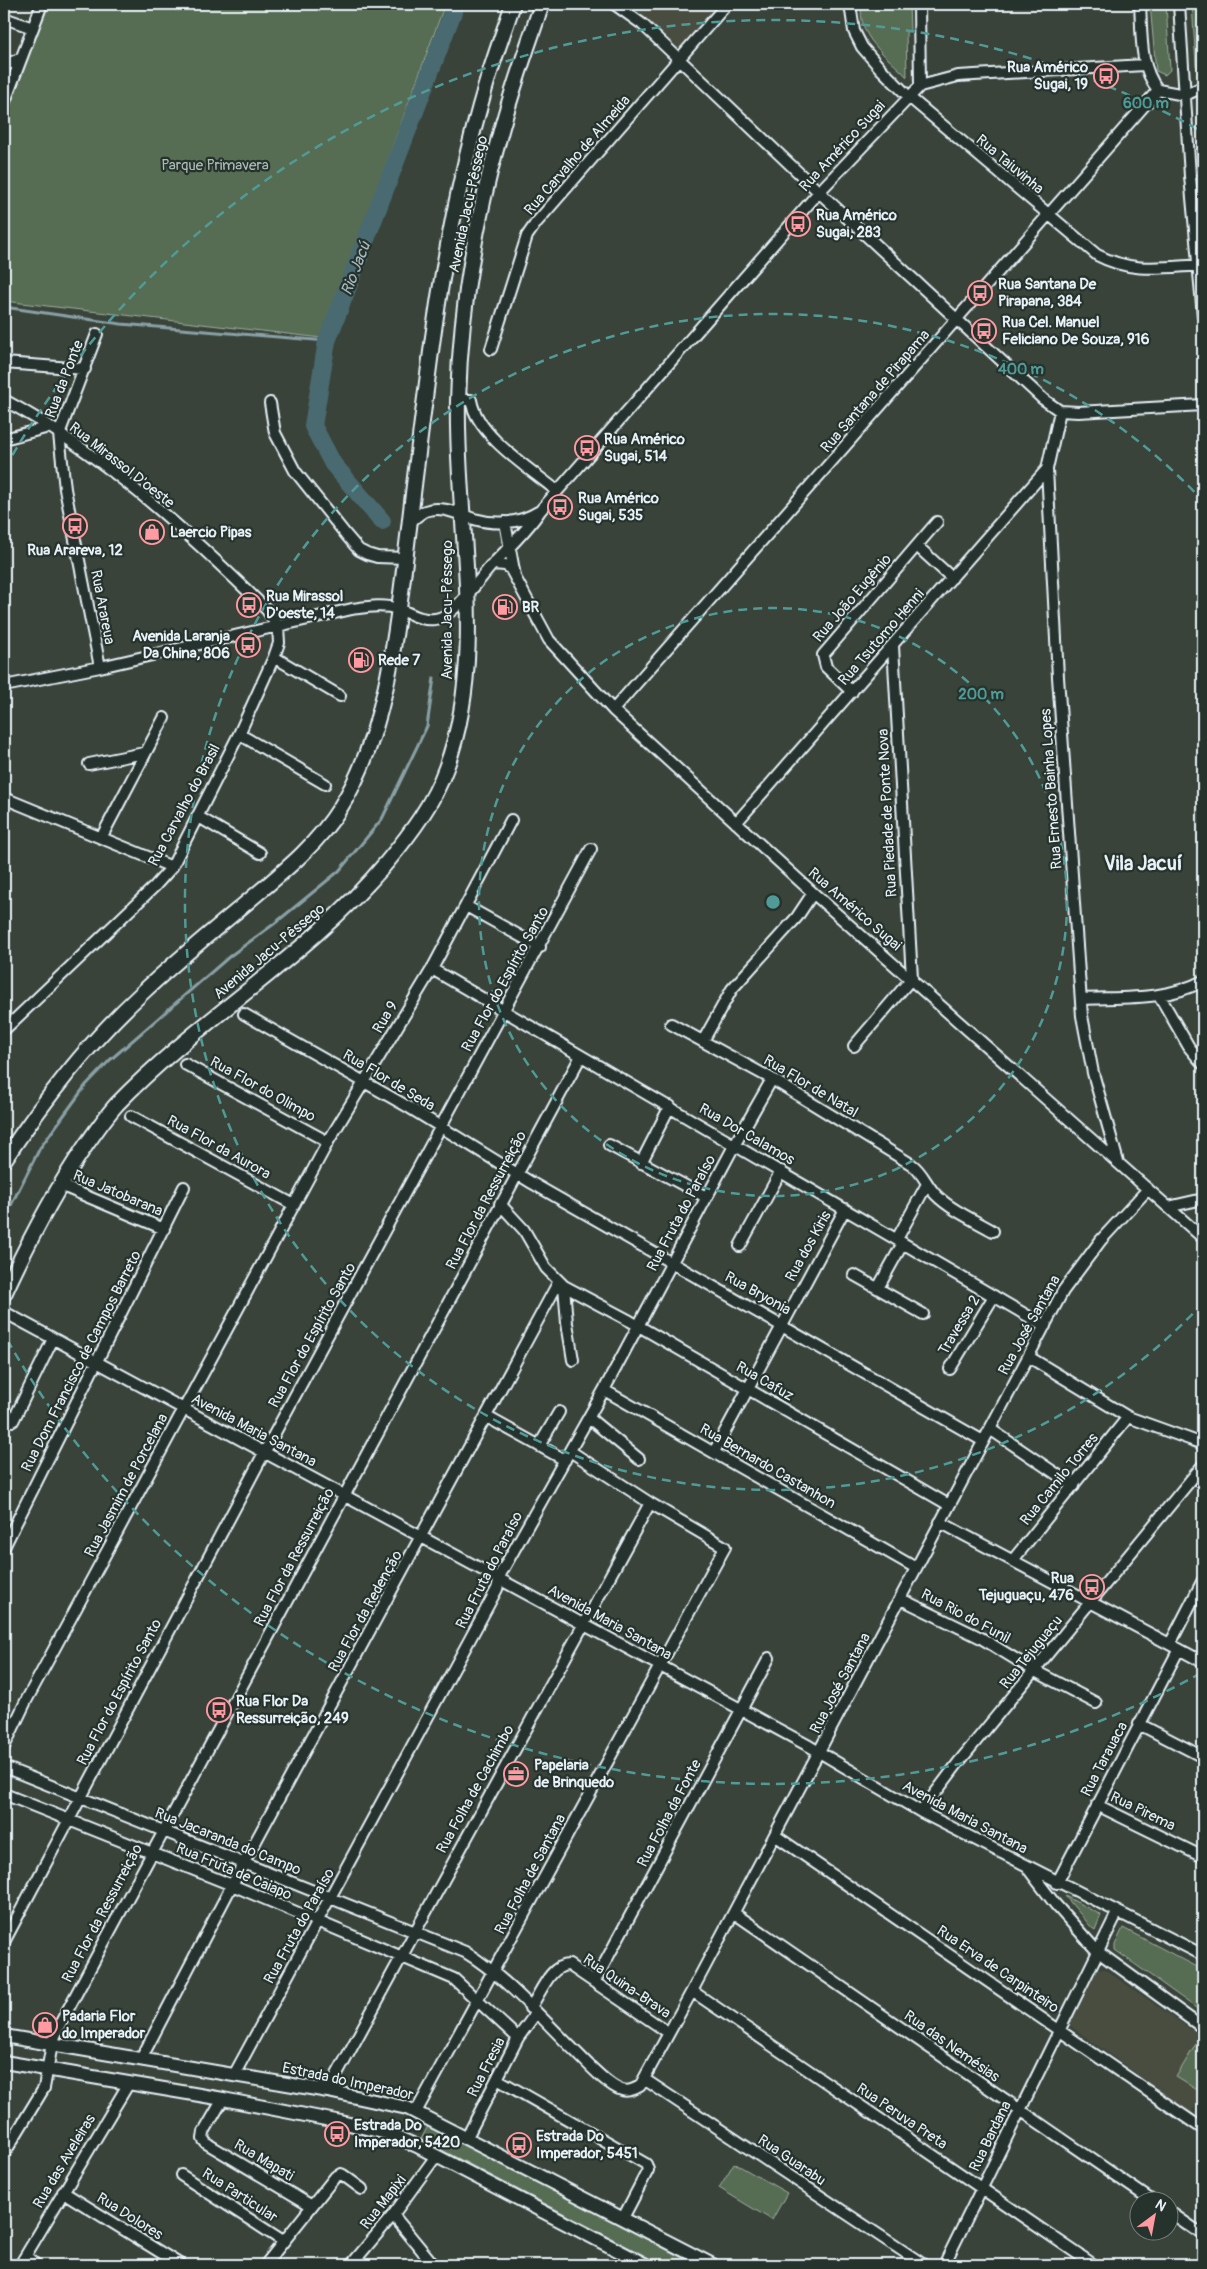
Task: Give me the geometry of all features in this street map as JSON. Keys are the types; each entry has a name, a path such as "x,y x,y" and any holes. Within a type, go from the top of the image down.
{"highway":[{"name":"Avenida Jacu-Pêssego","path":"4,1160 44,1101 93,1042 143,992 285,870 315,841 340,808 356,778 376,726 390,671 433,340 449,247 484,93 513,4"},
{"name":"Avenida Jacu-Pêssego","path":"4,1294 60,1185 114,1107 170,1055 324,928 368,884 410,835 430,802 446,768 458,725 466,667 467,594 458,400 466,298 475,240 498,141 542,4"}],"main road":[{"name":"Estrada do Imperador","path":"4,2036 328,2091 389,2104 416,2112 713,2265"},
{"path":"4,2062 47,2073 129,2083 223,2099 387,2133 436,2156 646,2265"}],"street":[{"path":"4,104 42,4"},
{"path":"614,4 642,24 957,320 1043,399 1060,411 1106,411 1203,405"},
{"name":"Rua Carvalho de Almeida","path":"491,349 527,236 536,223 727,4"},
{"name":"Rua Taiuvinha","path":"850,4 854,31 862,47 909,97 1097,256 1112,263 1137,268 1201,265"},
{"path":"919,4 920,86 958,76 1144,65"},
{"path":"1140,4 1144,65 1150,80 1158,90 1185,95 1203,88"},
{"path":"1179,4 1190,176 1201,265 1203,316"},
{"path":"4,18 33,28"},
{"path":"4,65 20,59"},
{"name":"Rua Américo Sugai","path":"398,609 423,619 436,620 455,608 493,564 527,530 540,511 819,192 920,86"},
{"name":"Rua Santana de Pirapama","path":"612,710 1158,90"},
{"name":"Rua da Ponte","path":"59,434 97,334"},
{"path":"4,364 85,369"},
{"name":"Rua Mirassol D'oeste","path":"4,400 49,427 91,456 142,496 251,593 267,610 278,626"},
{"path":"458,400 471,400 473,413 492,437 557,492"},
{"path":"270,403 275,433 295,471 359,550 377,557 405,558"},
{"name":"Rua Ernesto Bainha Lopes","path":"1060,411 1047,469 1081,1000 1093,1073 1118,1162"},
{"path":"4,439 49,427"},
{"name":"Rua Arareua","path":"59,434 65,489 100,667"},
{"name":"Rua Tsutomo Henni","path":"736,823 1047,469"},
{"name":"Rua Américo Sugai","path":"409,523 425,511 434,509 463,514 481,520 505,522 527,519 540,511"},
{"name":"Rua Américo Sugai","path":"505,522 516,577"},
{"name":"Rua João Eugênio","path":"852,692 826,667 823,655 937,522"},
{"path":"917,546 952,578"},
{"name":"Rua Américo Sugai","path":"493,564 505,565 516,577 549,640 612,710 813,893 912,978 1203,1238"},
{"path":"4,686 100,667 352,609 370,606 398,609"},
{"name":"Rua Carvalho do Brasil","path":"4,1030 156,886 172,867 239,734 274,657 279,643 278,626"},
{"name":"Rua Piedade de Ponte Nova","path":"893,646 912,978"},
{"path":"274,657 340,696"},
{"path":"101,838 164,718"},
{"path":"239,734 325,784"},
{"path":"89,764 144,753"},
{"path":"4,798 172,867"},
{"path":"197,816 260,853"},
{"path":"432,969 511,820"},
{"name":"Rua Flor do Espírito Santo","path":"4,1942 67,1820 264,1453 540,947 591,849"},
{"path":"703,1041 737,983 797,917 813,893"},
{"path":"466,906 540,947"},
{"name":"Rua Dor Calamos","path":"432,969 504,1013 670,1106 1045,1326"},
{"name":"Rua 9","path":"363,1081 432,969"},
{"path":"854,1046 912,978"},
{"path":"1081,1000 1159,995 1178,992 1203,981"},
{"path":"1159,995 1189,1047 1203,1064"},
{"name":"Rua Flor de Seda","path":"244,1014 363,1081 517,1173"},
{"name":"Rua Flor de Natal","path":"671,1024 772,1079 919,1169 934,1194 993,1231"},
{"name":"Rua Flor da Ressurreição","path":"4,2154 44,2088 52,2044 59,2026 162,1831 581,1056"},
{"name":"Rua Flor do Olimpo","path":"185,1064 328,1142"},
{"name":"Rua Fruta do Paraíso","path":"234,2075 318,1923 497,1590 500,1579 589,1418 706,1197 772,1079"},
{"name":"Rua Jasmim de Porcelana","path":"4,1747 30,1693 328,1142 363,1081"},
{"path":"641,1162 670,1106"},
{"name":"Rua Flor da Aurora","path":"130,1116 294,1205"},
{"path":"609,1145 706,1197"},
{"path":"740,1246 781,1171"},
{"name":"Rua Bryonia","path":"517,1173 983,1441"},
{"path":"878,1288 927,1184"},
{"name":"Rua Jatobarana","path":"60,1185 164,1230"},
{"name":"Rua Dom Francisco de Campos Barreto","path":"4,1547 184,1187"},
{"name":"Rua José Santana","path":"644,2079 776,1836 1045,1326 1074,1275 1101,1240 1148,1189"},
{"path":"1168,1207 1203,1199"},
{"path":"500,1204 524,1230 546,1268 561,1284 573,1360"},
{"name":"Rua dos Kiris","path":"714,1452 845,1209"},
{"path":"854,1275 923,1314"},
{"name":"Rua Cafuz","path":"561,1284 748,1388 949,1505"},
{"name":"Rua Flor da Redenção","path":"141,2059 232,1885 561,1284"},
{"name":"Travessa 2","path":"950,1369 994,1296"},
{"name":"Avenida Maria Santana","path":"4,1312 820,1753 921,1812 1057,1883 1203,1955"},
{"path":"13,1421 53,1339"},
{"path":"1029,1357 1128,1417 1203,1444"},
{"name":"Rua Bernardo Castanhon","path":"604,1390 916,1568"},
{"path":"540,1446 559,1412"},
{"name":"Rua Folha de Santana","path":"416,2112 725,1547 567,1456 540,1446 487,1417"},
{"name":"Rua Camilo Torres","path":"1013,1560 1128,1417"},
{"path":"589,1418 639,1458"},
{"path":"990,1429 1074,1486"},
{"name":"Rua Tejuguaçu","path":"921,1812 958,1763 1203,1465"},
{"name":"Rua Folha de Cachimbo","path":"328,2091 582,1624 650,1503"},
{"path":"940,1522 1203,1662"},
{"name":"Rua Tarauaca","path":"1057,1883 1139,1724 1175,1647 1203,1580"},
{"name":"Rua Rio do Funil","path":"901,1599 981,1638 1035,1671 1096,1703"},
{"name":"Rua Folha da Fonte","path":"595,1981 769,1658"},
{"path":"1139,1724 1203,1757"},
{"name":"Rua Jacaranda do Campo","path":"4,1767 465,1952 493,1973 533,2011"},
{"name":"Rua Fruta de Caiapo","path":"4,1794 232,1885 454,1979 518,2038"},
{"name":"Rua Pirema","path":"1097,1805 1203,1858"},
{"name":"Rua Erva de Carpinteiro","path":"776,1836 1203,2129"},
{"path":"1027,1867 1055,1904 1097,1951 1203,2028"},
{"name":"Rua das Nemésias","path":"734,1913 1139,2192"},
{"name":"Rua Bardana","path":"944,2265 1018,2110 1117,1913"},
{"name":"Rua Quina-Brava","path":"533,2011 554,1971 562,1964 578,1969 669,2033"},
{"name":"Rua Peruva Preta","path":"692,1991 1094,2265"},
{"path":"533,2011 587,2063 622,2090 634,2090 640,2086 644,2079"},
{"name":"Rua Fresia","path":"467,2137 533,2011"},
{"path":"497,2079 646,2164 648,2170 622,2218"},
{"name":"Rua Guarabu","path":"644,2079 924,2265"},
{"name":"Rua das Aveleiras","path":"20,2265 129,2083"},
{"name":"Rua Mapati","path":"223,2099 204,2132 203,2139 206,2143 312,2206"},
{"name":"Rua Mapixi","path":"351,2265 393,2216 436,2156"},
{"name":"Rua Particular","path":"181,2175 283,2241"},
{"path":"265,2265 338,2175 344,2175 362,2189"},
{"name":"Rua Dolores","path":"63,2192 181,2265"},
{"path":"393,2216 434,2265"},
{"path":"1180,2219 1203,2235"},
{"path":"26,2256 36,2265"}],"shaded area":[{"path":"630,4 716,4 680,49"},
{"path":"1104,1969 1203,2038 1203,2093 1191,2113 1069,2025 1097,1970"}],"green space":[{"name":"Parque Primavera","path":"49,4 445,4 322,338 4,301 4,121"},
{"path":"862,4 909,4 910,31 906,32 907,77 874,45 868,36 861,16"},
{"path":"1150,4 1166,4 1170,70 1165,75 1156,71"},
{"path":"1192,4 1203,4 1203,72 1196,65"},
{"path":"1065,1896 1101,1915 1095,1930 1092,1928"},
{"path":"1123,1928 1203,1970 1203,2013 1115,1950 1115,1945"},
{"path":"1196,2044 1203,2049 1203,2085 1199,2091 1176,2077"},
{"path":"428,2126 696,2265 663,2265 421,2139"},
{"path":"734,2163 787,2193 772,2220 719,2188"}],"waterway":[{"name":"Rio Jacú","path":"382,521 333,464 313,426 327,341 456,4"},
{"path":"4,307 121,324 327,341"},
{"path":"4,1219 40,1148 86,1085 110,1060 230,956 274,924 339,871 382,819 427,726 434,678"}],"place":[{"name":"Rua Américo Sugai, 19","path":"1106,76"},
{"name":"Rua Américo Sugai, 283","path":"798,224"},
{"name":"Rua Santana De Pirapana, 384","path":"980,293"},
{"name":"Rua Cel. Manuel Feliciano De Souza, 916","path":"984,331"},
{"name":"Rua Américo Sugai, 514","path":"587,448"},
{"name":"Rua Américo Sugai, 535","path":"560,507"},
{"name":"Rua Arareva, 12","path":"75,526"},
{"name":"Laercio Pipas","path":"152,532"},
{"name":"Rua Mirassol D'oeste, 14","path":"249,605"},
{"name":"BR","path":"505,607"},
{"name":"Avenida Laranja Da China, 806","path":"248,645"},
{"name":"Rede 7","path":"361,660"},
{"name":"Rua Tejuguaçu, 476","path":"1092,1587"},
{"name":"Rua Flor Da Ressurreição, 249","path":"219,1710"},
{"name":"Papelaria de Brinquedo","path":"516,1774"},
{"name":"Padaria Flor do Imperador","path":"45,2025"},
{"name":"Estrada Do Imperador, 5420","path":"337,2134"},
{"name":"Estrada Do Imperador, 5451","path":"519,2145"}],"district":[{"name":"Vila Jacuí","path":"1143,863"}]}
